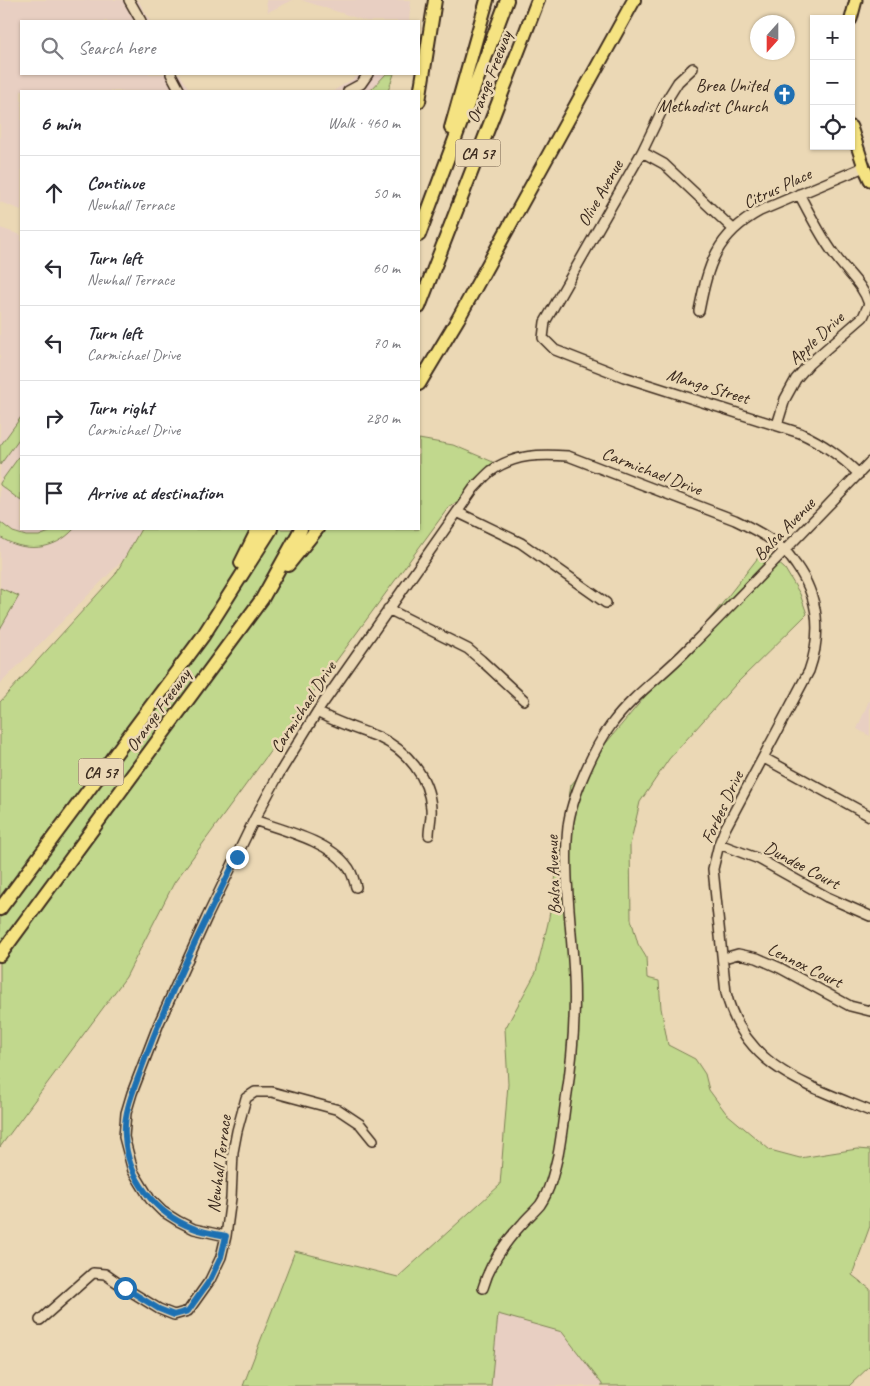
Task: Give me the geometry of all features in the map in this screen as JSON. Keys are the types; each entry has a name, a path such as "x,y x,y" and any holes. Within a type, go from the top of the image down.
{"highway":[{"path":"420,94 434,0"},
{"path":"429,205 487,0"},
{"name":"Orange Freeway","path":"420,233 507,0"},
{"name":"Orange Freeway","path":"420,304 538,0"},
{"path":"420,382 458,319 634,0"},
{"path":"203,636 257,530"},
{"name":"Orange Freeway","path":"0,909 203,636 270,530"},
{"name":"Orange Freeway","path":"0,956 262,599 300,530"},
{"path":"262,599 316,530"}],"main road":[{"path":"852,15 856,0"},
{"path":"855,139 870,180"}],"street":[{"path":"129,0 140,20"},
{"name":"Olive Avenue","path":"543,338 546,322 642,152 668,98 678,82 693,68"},
{"path":"172,75 179,90"},
{"path":"350,90 361,84 367,75"},
{"path":"642,152 664,164 733,229"},
{"name":"Citrus Place","path":"699,311 708,272 715,254 733,229 760,211 864,167"},
{"path":"799,194 822,237 835,256 866,292 869,304"},
{"name":"Apple Drive","path":"777,425 785,399 796,379 809,364 863,317 869,304"},
{"name":"Mango Street","path":"543,338 555,350 624,378 777,425 817,440 836,453 859,474"},
{"name":"Carmichael Drive","path":"226,1236 194,1229 178,1222 162,1211 150,1199 133,1171 124,1137 126,1113 132,1093 159,1023 207,917 254,820 279,774 317,712 474,488 492,471 518,458 541,454 568,456 735,520 754,529 786,551"},
{"name":"Balsa Avenue","path":"483,1288 486,1275 492,1264 522,1224 539,1206 550,1184 558,1152 575,1026 566,853 568,824 575,797 593,756 611,725 634,698 678,660 786,551 870,462"},
{"path":"457,512 521,543 606,603"},
{"name":"Forbes Drive","path":"786,551 802,574 812,594 817,615 815,655 809,671 725,829 719,844 713,869 724,958 726,993 731,1011 739,1027 752,1046 768,1062 802,1083 870,1111"},
{"path":"388,609 468,650 524,700"},
{"path":"317,712 336,722 389,743 399,749 416,766 428,788 431,810 428,836"},
{"path":"764,758 870,816"},
{"path":"254,820 326,846 349,867 356,887"},
{"name":"Dundee Court","path":"719,844 759,859 827,897 870,916"},
{"name":"Lennox Court","path":"724,958 738,954 757,958 780,968 850,1006 870,1011"},
{"name":"Newhall Terrace","path":"40,1320 93,1273 105,1274 159,1309 174,1315 188,1311 210,1280 221,1257 231,1198 233,1152 237,1131 246,1098 255,1092 272,1092 339,1110 360,1124 373,1140"}],"shaded area":[{"path":"0,0 138,0 149,20 20,20 20,75 181,75 189,90 20,90 20,210 0,202"},
{"path":"266,0 293,0 268,12"},
{"path":"301,0 411,0 409,20 363,20"},
{"path":"359,75 394,75 388,90 335,90"},
{"path":"0,228 20,235 20,530 139,530 125,558 0,684"},
{"path":"870,698 870,736 857,729"},
{"path":"441,1278 731,1386 343,1386 391,1302"}],"green space":[{"path":"385,75 394,75 388,90 371,90"},
{"path":"20,418 20,437 0,465 0,446"},
{"path":"420,439 453,445 505,467 448,508 174,883 126,977 0,1147 0,702 115,575 140,530 420,530"},
{"path":"20,455 20,500 0,485"},
{"path":"0,522 13,532 26,536 39,536 54,530 73,530 57,542 38,547 19,546 0,537"},
{"path":"764,550 785,569 800,594 807,614 736,684 669,759 640,802 630,845 631,919 638,944 646,957 647,978 659,981 661,1008 668,1045 695,1059 705,1074 709,1090 726,1113 770,1150 800,1158 857,1149 870,1150 870,1226 852,1275 870,1289 870,1366 849,1386 602,1386 562,1332 498,1314 491,1386 243,1386 295,1251 398,1277 500,1185 508,1084 505,1029 536,972 548,923 571,785 714,614"},
{"path":"0,588 19,596 0,629"}],"place":[{"name":"Brea United Methodist Church","path":"784,95"}],"route":[{"path":"125,1288 159,1309 174,1315 188,1311 210,1280 221,1257 226,1236 194,1229 178,1222 162,1211 150,1199 133,1171 124,1137 126,1113 132,1093 159,1023 207,917 237,857"}]}
